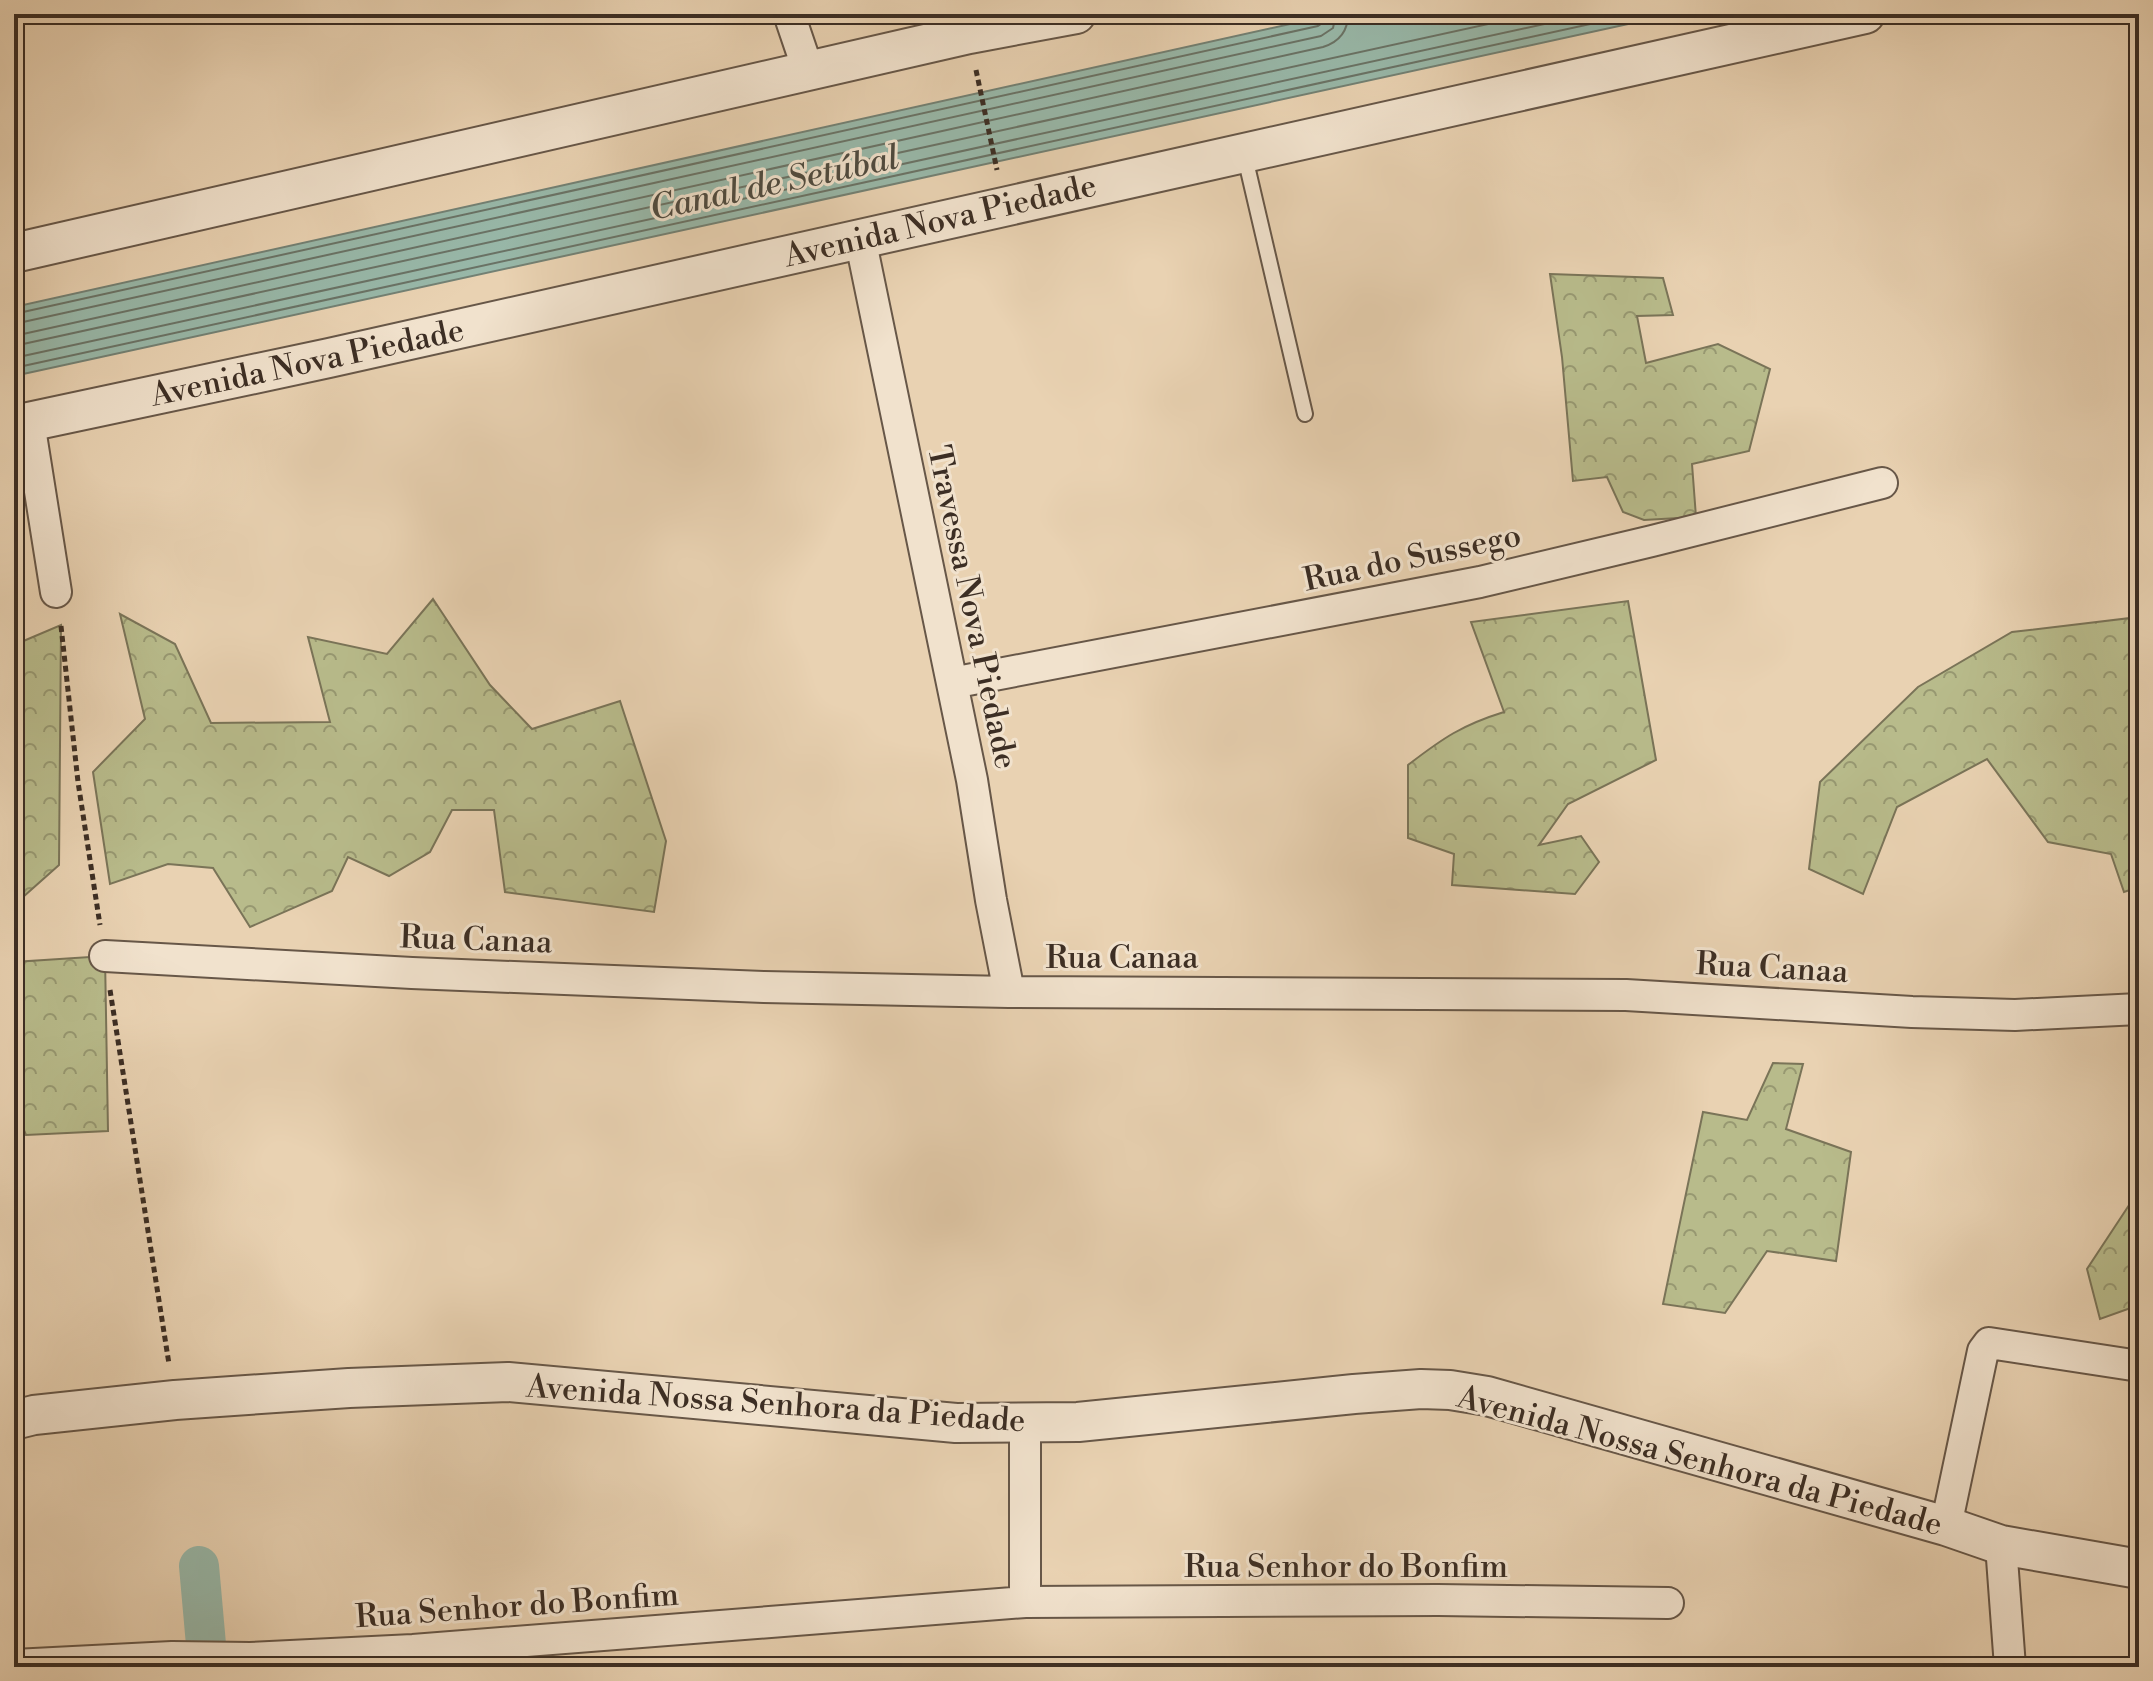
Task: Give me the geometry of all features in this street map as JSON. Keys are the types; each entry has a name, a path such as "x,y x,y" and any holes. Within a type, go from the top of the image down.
{"street":[{"path":"789,14 808,70"},
{"path":"14,253 808,70 1076,14"},
{"name":"Avenida Nova Piedade","path":"21,424 329,358 1865,14"},
{"name":"Travessa Nova Piedade","path":"860,238 972,780 1009,992"},
{"path":"21,424 56,592"},
{"name":"Rua do Sussego","path":"952,683 1480,582 1882,483"},
{"name":"Rua Canaa","path":"105,956 412,973 718,985 1009,992 1626,995 2015,1015 2139,1009"},
{"path":"1946,1526 1983,1351 1989,1343 2139,1366"},
{"name":"Avenida Nossa Senhora da Piedade","path":"14,1420 34,1415 175,1400 349,1388 508,1382 956,1423 1078,1422 1354,1394 1450,1390 1487,1396 1946,1526 2001,1545 2139,1569"},
{"path":"1025,1422 1025,1602"},
{"path":"2001,1545 2010,1667"},
{"name":"Rua Senhor do Bonfim","path":"14,1665 172,1657 415,1659 1025,1602 1438,1600 1668,1603"}],"lane":[{"path":"1244,152 1305,414"}],"path":[{"path":"973,57 1000,184"},
{"path":"56,592 78,782 175,1400"}],"green space":[{"path":"1550,274 1663,278 1673,315 1637,316 1646,363 1718,344 1770,369 1749,451 1692,464 1696,517 1644,520 1623,512 1607,477 1573,481 1562,357"},
{"path":"433,599 490,685 532,729 620,701 666,841 654,912 505,892 494,810 452,810 430,852 389,876 348,857 332,891 250,927 213,868 168,864 110,884 93,772 145,719 120,614 175,644 211,723 330,722 308,637 387,654"},
{"path":"1628,601 1656,760 1568,804 1539,845 1581,836 1599,862 1575,894 1452,885 1454,854 1408,838 1408,765 1453,733 1504,712 1471,622"},
{"path":"2139,617 2139,887 2124,892 2111,854 2048,842 1987,759 1897,807 1863,894 1809,869 1820,782 1918,687 2012,632"},
{"path":"61,625 59,865 14,905 14,645"},
{"path":"105,956 108,1131 26,1135 14,1107 14,962"},
{"path":"1773,1063 1803,1064 1786,1129 1851,1152 1836,1261 1767,1251 1725,1313 1663,1304 1703,1112 1747,1120"},
{"path":"2139,1190 2139,1305 2100,1319 2087,1269"}],"water":[{"name":"Canal de Setúbal","path":"1335,14 1674,14 14,376 14,307"}],"waterway":[{"path":"199,1566 208,1667"}]}
